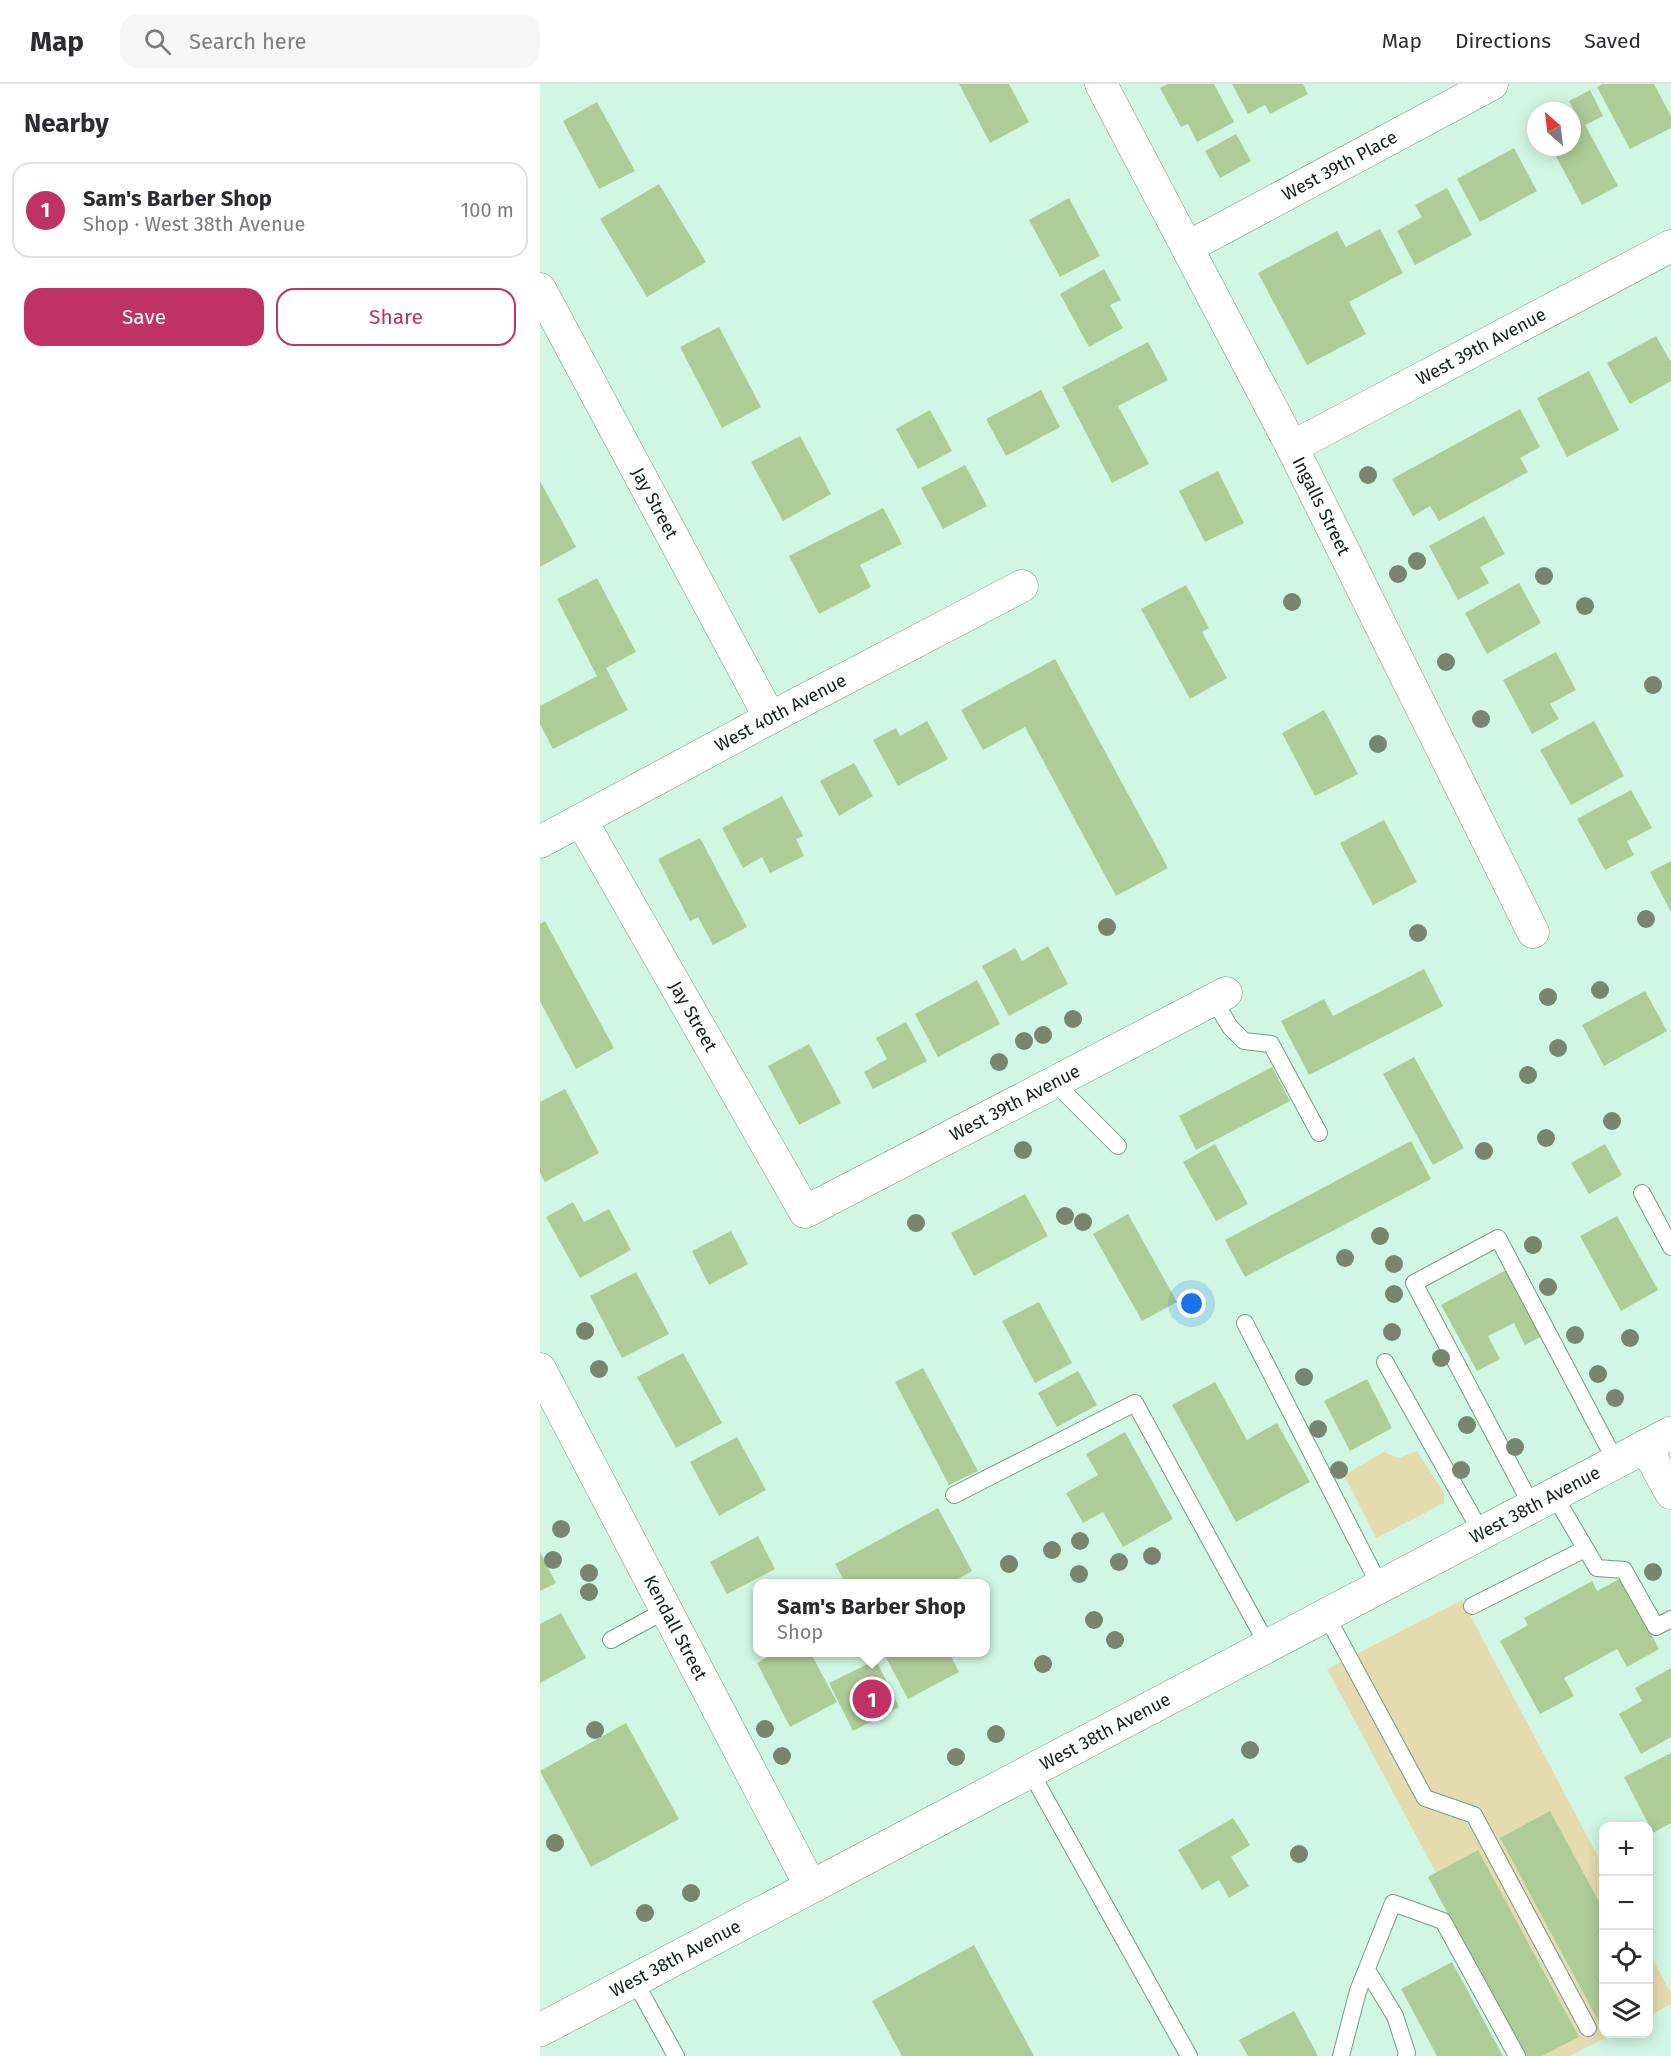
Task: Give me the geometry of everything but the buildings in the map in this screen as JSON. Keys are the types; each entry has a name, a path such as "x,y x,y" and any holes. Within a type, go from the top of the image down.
{"main road":[{"name":"West 38th Avenue","path":"540,2030 1658,1439"}],"street":[{"name":"Ingalls Street","path":"1101,84 1292,447 1533,932"},
{"name":"West 39th Place","path":"1188,247 1492,84"},
{"name":"West 39th Avenue","path":"1292,447 1671,246"},
{"name":"Jay Street","path":"540,289 770,718"},
{"name":"West 40th Avenue","path":"540,842 1022,586"},
{"name":"Jay Street","path":"581,820 805,1212"},
{"name":"West 39th Avenue","path":"805,1212 1220,997"},
{"name":"Kendall Street","path":"540,1370 811,1887"},
{"path":"1658,1439 1671,1493"}],"lane":[{"path":"1220,997 1230,1027 1244,1041 1271,1044 1319,1133"},
{"path":"1054,1083 1118,1146"},
{"path":"1642,1193 1671,1247"},
{"path":"1616,1462 1498,1238 1414,1283 1543,1500 1585,1549 1596,1568 1624,1570 1656,1627 1671,1619"},
{"path":"1245,1323 1380,1587"},
{"path":"1385,1362 1481,1533"},
{"path":"954,1495 1136,1403 1268,1646"},
{"path":"1472,1606 1585,1549"},
{"path":"611,1640 666,1610"},
{"path":"1326,1615 1425,1798 1474,1815 1588,2028"},
{"path":"1030,1772 1189,2056"},
{"path":"1341,2056 1358,1991 1393,1903 1443,1921 1517,2056"},
{"path":"1367,1970 1395,2016 1406,2056"},
{"path":"634,1980 676,2056"}],"shaded area":[{"path":"1417,1451 1444,1493 1444,1503 1376,1538 1344,1475 1384,1452 1398,1458"},
{"path":"1462,1600 1599,1858 1599,2038 1605,2038 1570,2056 1534,2056 1327,1669"},
{"path":"1653,1960 1671,1993 1671,2004 1653,2014"}],"place":[{"name":"Sam's Barber Shop","path":"872,1699"}]}
